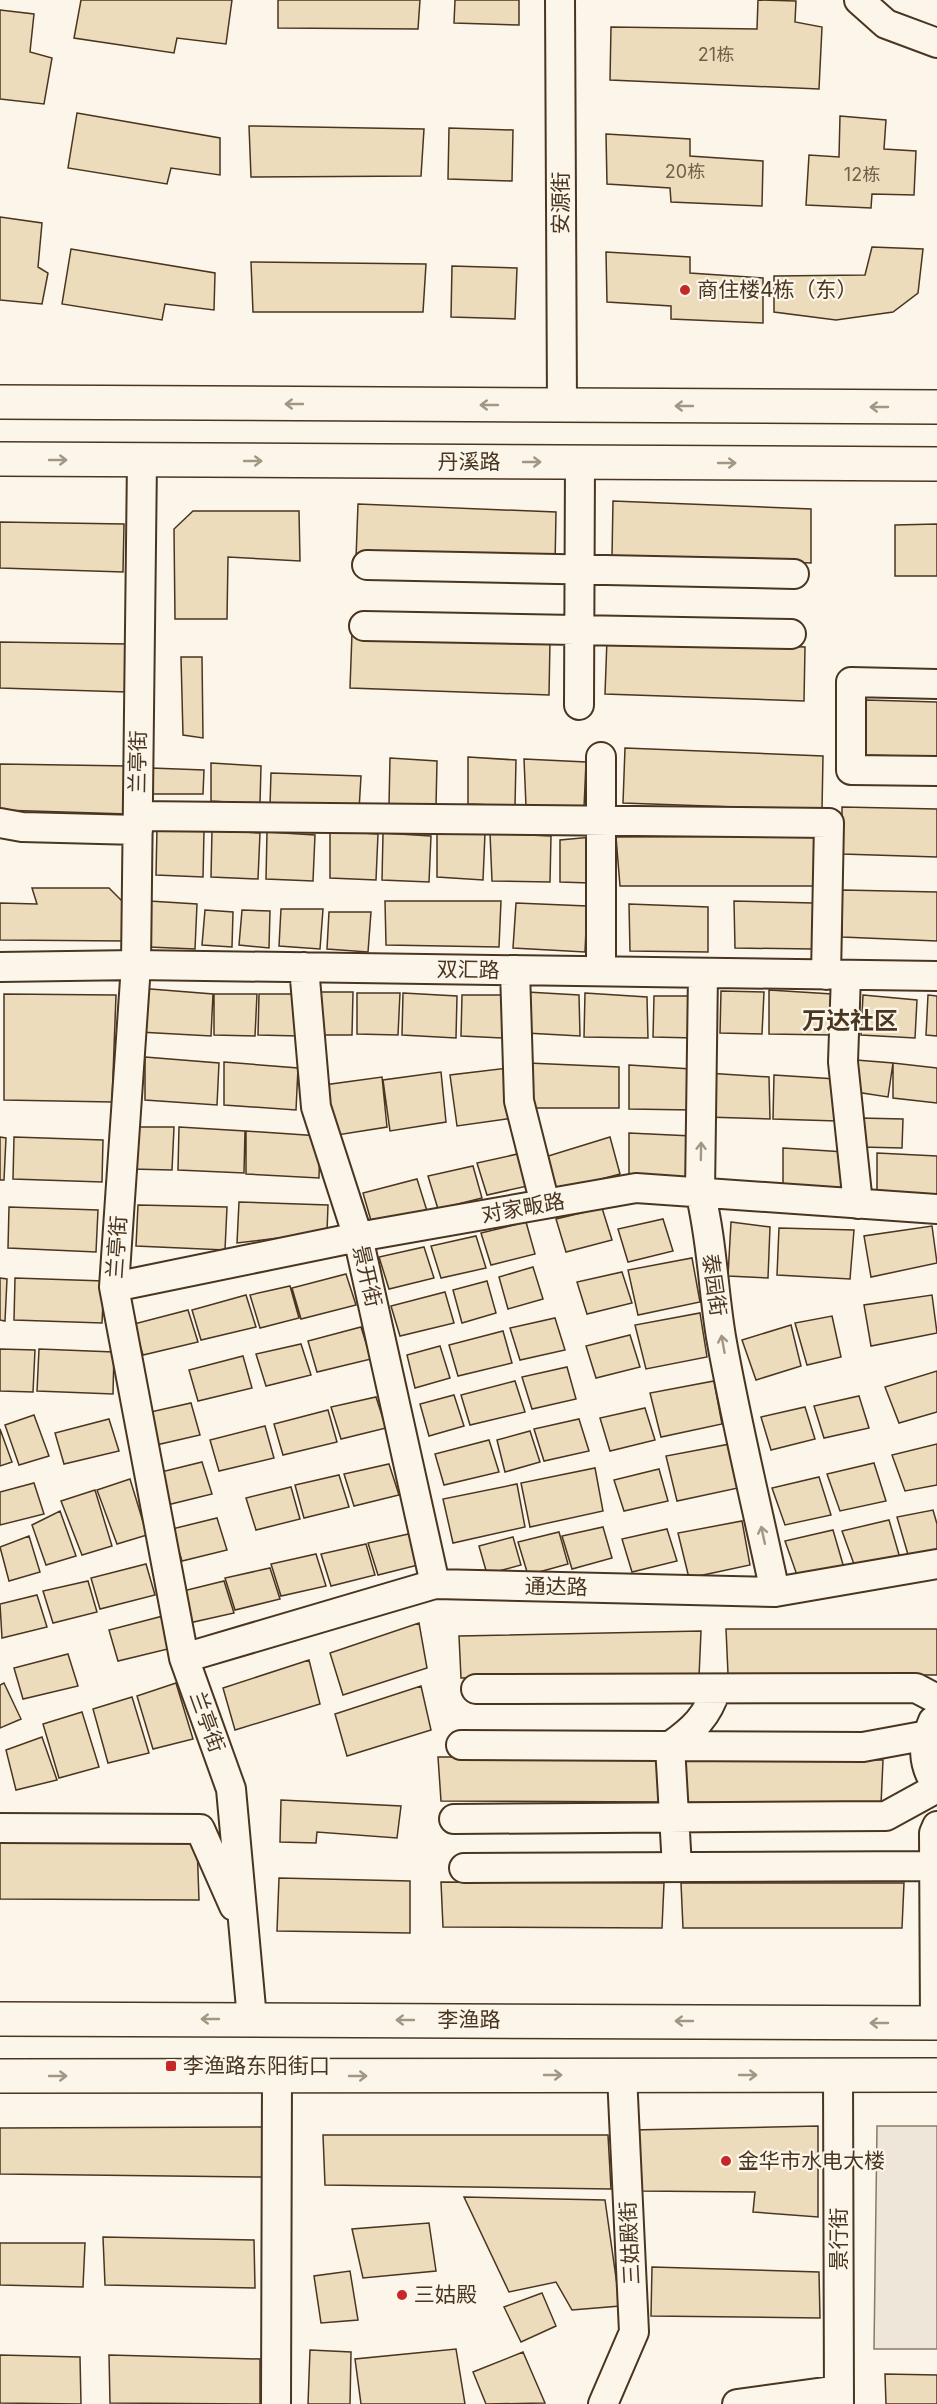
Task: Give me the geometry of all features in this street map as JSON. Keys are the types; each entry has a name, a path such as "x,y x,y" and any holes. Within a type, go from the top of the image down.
{"main road":[{"path":"0,402 937,407"},
{"name":"丹溪路","path":"0,459 937,464"},
{"name":"李渔路","path":"0,2019 936,2023"},
{"path":"0,2076 937,2075"}],"street":[{"name":"安源街","path":"560,0 562,405"},
{"path":"860,0 886,24 937,43"},
{"name":"兰亭街","path":"142,460 136,965 114,1287 184,1658 231,1789 252,2019"},
{"path":"579,705 580,462"},
{"path":"367,565 794,574"},
{"path":"364,626 791,634"},
{"path":"937,684 850,682 851,770 937,771"},
{"path":"601,757 601,971"},
{"path":"0,823 22,827 138,823 601,820 829,823 836,975 858,1204"},
{"name":"双汇路","path":"0,967 136,965 937,976"},
{"name":"景开街","path":"304,967 316,1107 358,1237 435,1584"},
{"path":"515,970 519,1101 545,1204"},
{"name":"泰园街","path":"703,973 700,1192 706,1213 713,1287 725,1359 775,1592"},
{"name":"对家畈路","path":"114,1287 358,1237 636,1188 937,1209"},
{"name":"通达路","path":"184,1658 435,1584 775,1592 937,1564"},
{"path":"476,1689 916,1688 937,1699"},
{"path":"670,1746 692,1730 710,1709 716,1689"},
{"path":"461,1745 863,1747 932,1726"},
{"path":"454,1819 886,1816 937,1787 927,1771 923,1755 932,1726"},
{"path":"670,1746 677,1867"},
{"path":"936,2023 934,1833 937,1826"},
{"path":"0,1828 200,1829 244,1927"},
{"path":"465,1868 936,1866"},
{"name":"三姑殿街","path":"603,2404 634,2332 622,2075"},
{"name":"景行街","path":"837,2075 839,2397"},
{"path":"276,2404 277,2076"},
{"path":"737,2404 839,2397"}],"shaded area":[{"path":"877,2126 937,2126 937,2349 874,2349"}],"building":[{"path":"81,0 232,0 226,44 177,38 174,53 74,38"},
{"path":"278,0 420,0 418,29 278,28"},
{"path":"455,0 519,0 519,25 454,23"},
{"path":"758,0 796,1 795,22 822,27 819,89 610,80 611,27 757,29"},
{"path":"0,10 34,14 30,52 52,58 44,104 0,99"},
{"path":"77,113 220,138 220,175 171,168 167,184 68,168"},
{"path":"840,116 886,120 884,149 916,151 914,195 872,194 871,208 806,205 809,155 839,157"},
{"path":"249,126 424,129 421,176 251,177"},
{"path":"449,128 513,130 512,181 448,179"},
{"path":"606,134 690,139 690,156 763,161 762,206 671,202 670,188 607,184"},
{"path":"0,217 42,223 38,267 48,273 42,304 0,300"},
{"path":"872,247 923,249 918,293 893,312 836,320 774,312 774,276 865,275"},
{"path":"71,249 215,273 214,310 165,304 162,320 62,304"},
{"name":"商住楼4栋（东）","path":"606,252 690,257 690,273 763,278 763,323 671,319 671,306 607,302"},
{"path":"251,262 426,264 423,312 253,312"},
{"path":"452,266 517,268 515,319 451,317"},
{"path":"613,501 811,509 811,563 612,556"},
{"path":"358,504 556,512 555,566 356,559"},
{"path":"193,511 299,511 300,561 228,557 227,619 175,619 174,529"},
{"path":"0,522 124,524 123,572 0,568"},
{"path":"937,524 937,576 895,576 895,525"},
{"path":"352,633 550,641 549,695 350,688"},
{"path":"607,639 805,647 804,701 605,694"},
{"path":"0,642 128,644 127,692 0,688"},
{"path":"181,657 202,657 203,738 183,735"},
{"path":"866,700 937,702 937,757 864,755"},
{"path":"625,748 823,756 822,810 623,803"},
{"path":"468,757 516,760 515,806 468,804"},
{"path":"390,758 437,761 436,807 389,805"},
{"path":"524,759 586,762 584,808 526,806"},
{"path":"211,763 261,766 260,804 211,801"},
{"path":"0,764 129,766 128,814 0,810"},
{"path":"151,768 204,770 203,794 151,794"},
{"path":"271,773 361,776 359,810 270,806"},
{"path":"842,807 937,809 937,857 842,854"},
{"path":"157,828 204,831 203,877 156,875"},
{"path":"212,830 260,833 258,879 211,877"},
{"path":"330,831 378,834 376,880 330,878"},
{"path":"437,831 485,833 483,880 437,877"},
{"path":"267,832 315,835 313,881 266,879"},
{"path":"383,833 431,836 429,882 382,880"},
{"path":"490,833 551,836 550,882 492,881"},
{"path":"814,836 814,886 620,886 616,837"},
{"path":"592,837 590,883 560,882 560,840"},
{"path":"32,888 109,888 126,905 125,941 0,940 0,903 37,904"},
{"path":"842,890 937,892 937,941 842,937"},
{"path":"149,901 197,904 195,949 149,947"},
{"path":"385,901 501,901 499,947 386,945"},
{"path":"734,901 813,903 812,949 735,948"},
{"path":"516,903 587,906 585,952 513,948"},
{"path":"629,904 708,907 708,952 630,951"},
{"path":"281,909 323,909 320,949 279,946"},
{"path":"205,910 233,912 232,947 202,945"},
{"path":"242,910 270,911 269,948 239,945"},
{"path":"329,912 371,912 368,952 327,949"},
{"path":"138,988 213,994 211,1036 139,1032"},
{"path":"769,990 832,994 832,1035 769,1034"},
{"path":"721,991 764,992 762,1034 720,1033"},
{"path":"315,992 353,992 352,1035 313,1035"},
{"path":"527,992 579,995 580,1036 526,1033"},
{"path":"357,993 400,993 398,1035 357,1034"},
{"path":"403,993 457,996 456,1038 402,1035"},
{"path":"585,993 647,997 648,1038 584,1037"},
{"path":"4,994 116,995 112,1102 4,1100"},
{"path":"214,994 257,994 255,1036 214,1035"},
{"path":"259,994 301,994 299,1036 258,1035"},
{"path":"462,995 504,995 502,1038 461,1036"},
{"path":"863,995 917,1000 915,1038 861,1035"},
{"path":"928,995 937,996 937,1036 926,1035"},
{"path":"654,996 696,996 694,1038 653,1037"},
{"path":"145,1057 219,1063 217,1105 145,1100"},
{"path":"856,1060 893,1063 888,1097 856,1092"},
{"path":"224,1062 298,1068 296,1110 224,1105"},
{"path":"528,1063 619,1067 619,1108 533,1108"},
{"path":"893,1063 937,1068 937,1103 893,1098"},
{"path":"629,1065 691,1069 692,1110 629,1109"},
{"path":"508,1068 513,1118 457,1126 450,1075"},
{"path":"441,1072 446,1122 390,1131 383,1080"},
{"path":"707,1073 769,1077 770,1119 706,1117"},
{"path":"774,1075 836,1079 837,1121 773,1119"},
{"path":"382,1077 387,1127 331,1136 324,1085"},
{"path":"859,1118 903,1119 902,1148 861,1147"},
{"path":"131,1127 174,1127 172,1170 131,1169"},
{"path":"179,1127 245,1131 244,1173 178,1170"},
{"path":"246,1131 320,1136 319,1178 246,1174"},
{"path":"629,1133 692,1136 692,1178 629,1176"},
{"path":"0,1137 6,1138 4,1180 0,1180"},
{"path":"14,1137 103,1140 102,1182 13,1179"},
{"path":"610,1137 620,1174 553,1192 545,1157"},
{"path":"783,1148 845,1152 846,1193 783,1192"},
{"path":"522,1153 532,1185 487,1195 477,1163"},
{"path":"877,1153 937,1156 937,1197 877,1196"},
{"path":"473,1166 482,1198 438,1209 428,1176"},
{"path":"417,1179 427,1211 372,1224 363,1193"},
{"path":"239,1202 328,1205 327,1232 237,1243"},
{"path":"138,1205 227,1207 225,1250 136,1246"},
{"path":"9,1207 98,1210 96,1252 8,1248"},
{"path":"602,1208 612,1240 566,1252 556,1219"},
{"path":"663,1219 673,1251 628,1262 618,1229"},
{"path":"526,1222 535,1254 491,1265 481,1233"},
{"path":"731,1222 770,1227 768,1278 728,1276"},
{"path":"932,1226 937,1263 871,1277 864,1236"},
{"path":"779,1228 854,1230 850,1279 777,1275"},
{"path":"476,1236 486,1268 441,1278 431,1246"},
{"path":"424,1247 434,1278 389,1289 379,1257"},
{"path":"692,1258 700,1302 638,1315 628,1270"},
{"path":"533,1267 543,1299 508,1309 499,1277"},
{"path":"622,1272 632,1303 587,1314 577,1282"},
{"path":"346,1274 356,1305 301,1319 292,1288"},
{"path":"0,1278 7,1279 5,1321 0,1320"},
{"path":"15,1278 104,1281 102,1323 14,1320"},
{"path":"487,1281 496,1313 462,1323 453,1290"},
{"path":"290,1286 299,1318 260,1328 250,1295"},
{"path":"445,1292 454,1323 400,1336 391,1306"},
{"path":"246,1295 256,1327 201,1340 192,1310"},
{"path":"932,1295 937,1333 871,1346 864,1305"},
{"path":"188,1310 198,1342 143,1355 134,1324"},
{"path":"700,1313 707,1357 646,1369 635,1325"},
{"path":"832,1316 841,1357 807,1365 795,1323"},
{"path":"555,1318 565,1350 520,1360 510,1328"},
{"path":"791,1325 801,1366 756,1380 742,1340"},
{"path":"361,1327 371,1359 317,1372 308,1341"},
{"path":"503,1331 512,1363 458,1376 449,1345"},
{"path":"630,1335 640,1367 596,1378 586,1346"},
{"path":"301,1344 311,1375 266,1386 256,1354"},
{"path":"440,1346 450,1378 415,1388 407,1355"},
{"path":"0,1349 35,1350 33,1392 0,1391"},
{"path":"39,1349 114,1352 113,1394 37,1391"},
{"path":"243,1356 252,1388 198,1401 189,1370"},
{"path":"567,1367 576,1399 532,1409 522,1377"},
{"path":"937,1371 937,1412 899,1423 885,1387"},
{"path":"515,1381 525,1412 470,1425 461,1395"},
{"path":"714,1381 722,1424 661,1437 650,1393"},
{"path":"454,1395 464,1426 429,1436 420,1404"},
{"path":"859,1396 869,1428 824,1438 814,1406"},
{"path":"376,1397 386,1428 341,1439 331,1407"},
{"path":"191,1403 200,1435 156,1445 146,1413"},
{"path":"805,1407 815,1439 771,1450 761,1417"},
{"path":"645,1408 655,1440 610,1451 600,1418"},
{"path":"328,1410 337,1442 283,1455 274,1424"},
{"path":"34,1415 49,1456 19,1465 5,1425"},
{"path":"109,1419 119,1451 64,1464 55,1433"},
{"path":"579,1419 589,1451 544,1461 534,1429"},
{"path":"265,1426 274,1458 219,1471 210,1440"},
{"path":"0,1429 12,1462 0,1466"},
{"path":"530,1431 540,1462 505,1472 497,1440"},
{"path":"489,1440 499,1472 444,1485 435,1454"},
{"path":"730,1444 738,1488 677,1501 666,1456"},
{"path":"937,1444 937,1485 905,1491 892,1455"},
{"path":"202,1462 212,1494 167,1505 157,1473"},
{"path":"874,1463 886,1501 840,1511 827,1474"},
{"path":"389,1464 399,1495 354,1506 344,1474"},
{"path":"595,1468 603,1511 530,1527 521,1483"},
{"path":"659,1469 668,1501 624,1511 614,1480"},
{"path":"339,1475 349,1507 304,1518 295,1485"},
{"path":"819,1477 831,1515 785,1525 772,1488"},
{"path":"130,1479 147,1535 117,1544 97,1490"},
{"path":"34,1483 44,1514 0,1525 0,1492"},
{"path":"517,1484 525,1527 453,1543 443,1499"},
{"path":"291,1487 300,1519 256,1530 246,1498"},
{"path":"95,1490 112,1546 82,1555 61,1501"},
{"path":"933,1510 937,1524 937,1552 909,1558 897,1517"},
{"path":"60,1511 76,1556 46,1565 32,1525"},
{"path":"217,1518 227,1550 182,1561 172,1529"},
{"path":"889,1520 900,1558 855,1567 842,1531"},
{"path":"742,1521 750,1565 689,1578 678,1533"},
{"path":"603,1527 612,1558 572,1569 562,1536"},
{"path":"667,1529 677,1561 632,1572 622,1539"},
{"path":"833,1530 844,1568 798,1578 785,1541"},
{"path":"559,1532 568,1564 528,1575 518,1542"},
{"path":"413,1533 422,1564 378,1575 368,1543"},
{"path":"29,1536 40,1572 9,1581 0,1547"},
{"path":"513,1537 521,1565 487,1574 479,1546"},
{"path":"366,1544 375,1575 331,1586 321,1554"},
{"path":"316,1554 326,1586 281,1596 271,1564"},
{"path":"146,1564 155,1595 100,1609 91,1578"},
{"path":"270,1568 280,1599 235,1610 225,1578"},
{"path":"88,1581 97,1612 53,1623 43,1591"},
{"path":"224,1581 234,1613 189,1623 179,1592"},
{"path":"37,1595 47,1627 2,1638 0,1604"},
{"path":"163,1616 172,1648 118,1661 109,1630"},
{"path":"419,1623 427,1668 343,1695 330,1653"},
{"path":"726,1629 937,1629 937,1675 728,1674"},
{"path":"701,1631 699,1677 461,1678 459,1636"},
{"path":"68,1654 78,1686 23,1699 14,1668"},
{"path":"309,1660 320,1704 235,1730 223,1688"},
{"path":"4,1683 21,1719 0,1728 0,1685"},
{"path":"176,1683 193,1739 153,1749 137,1696"},
{"path":"421,1686 431,1730 347,1756 335,1714"},
{"path":"132,1697 149,1753 108,1763 93,1709"},
{"path":"82,1712 99,1767 59,1778 43,1724"},
{"path":"42,1737 57,1780 16,1790 6,1750"},
{"path":"438,1757 662,1757 660,1802 441,1801"},
{"path":"680,1758 883,1760 881,1805 682,1802"},
{"path":"281,1800 401,1806 397,1838 317,1832 316,1843 280,1842"},
{"path":"0,1843 197,1843 199,1900 0,1899"},
{"path":"279,1878 410,1881 410,1933 277,1931"},
{"path":"441,1882 664,1883 662,1928 443,1927"},
{"path":"681,1883 904,1883 902,1928 683,1928"},
{"name":"金华市水电大楼","path":"818,2126 818,2217 753,2212 755,2192 638,2191 632,2130"},
{"path":"264,2127 265,2177 0,2174 0,2128"},
{"path":"323,2135 608,2135 611,2189 325,2185"},
{"path":"464,2197 605,2200 620,2306 572,2310 556,2282 509,2292"},
{"path":"429,2223 436,2271 363,2278 352,2229"},
{"path":"103,2237 254,2240 255,2288 105,2285"},
{"path":"0,2243 85,2243 83,2287 0,2285"},
{"path":"652,2267 819,2272 820,2318 651,2316"},
{"path":"350,2271 358,2320 321,2323 314,2276"},
{"path":"542,2293 556,2326 521,2342 504,2307"},
{"path":"456,2349 465,2404 361,2404 355,2359"},
{"path":"310,2350 351,2352 350,2404 308,2404"},
{"path":"523,2352 545,2403 486,2404 473,2372"},
{"path":"0,2355 80,2357 81,2404 0,2403"},
{"path":"109,2355 260,2359 260,2404 110,2403"},
{"path":"885,2374 937,2375 937,2404 886,2404"}],"place":[{"name":"商住楼4栋（东）","path":"685,290"},
{"name":"李渔路东阳街口","path":"171,2066"},
{"name":"金华市水电大楼","path":"726,2161"},
{"name":"三姑殿","path":"402,2295"}],"district":[{"name":"万达社区","path":"850,1021"}]}
